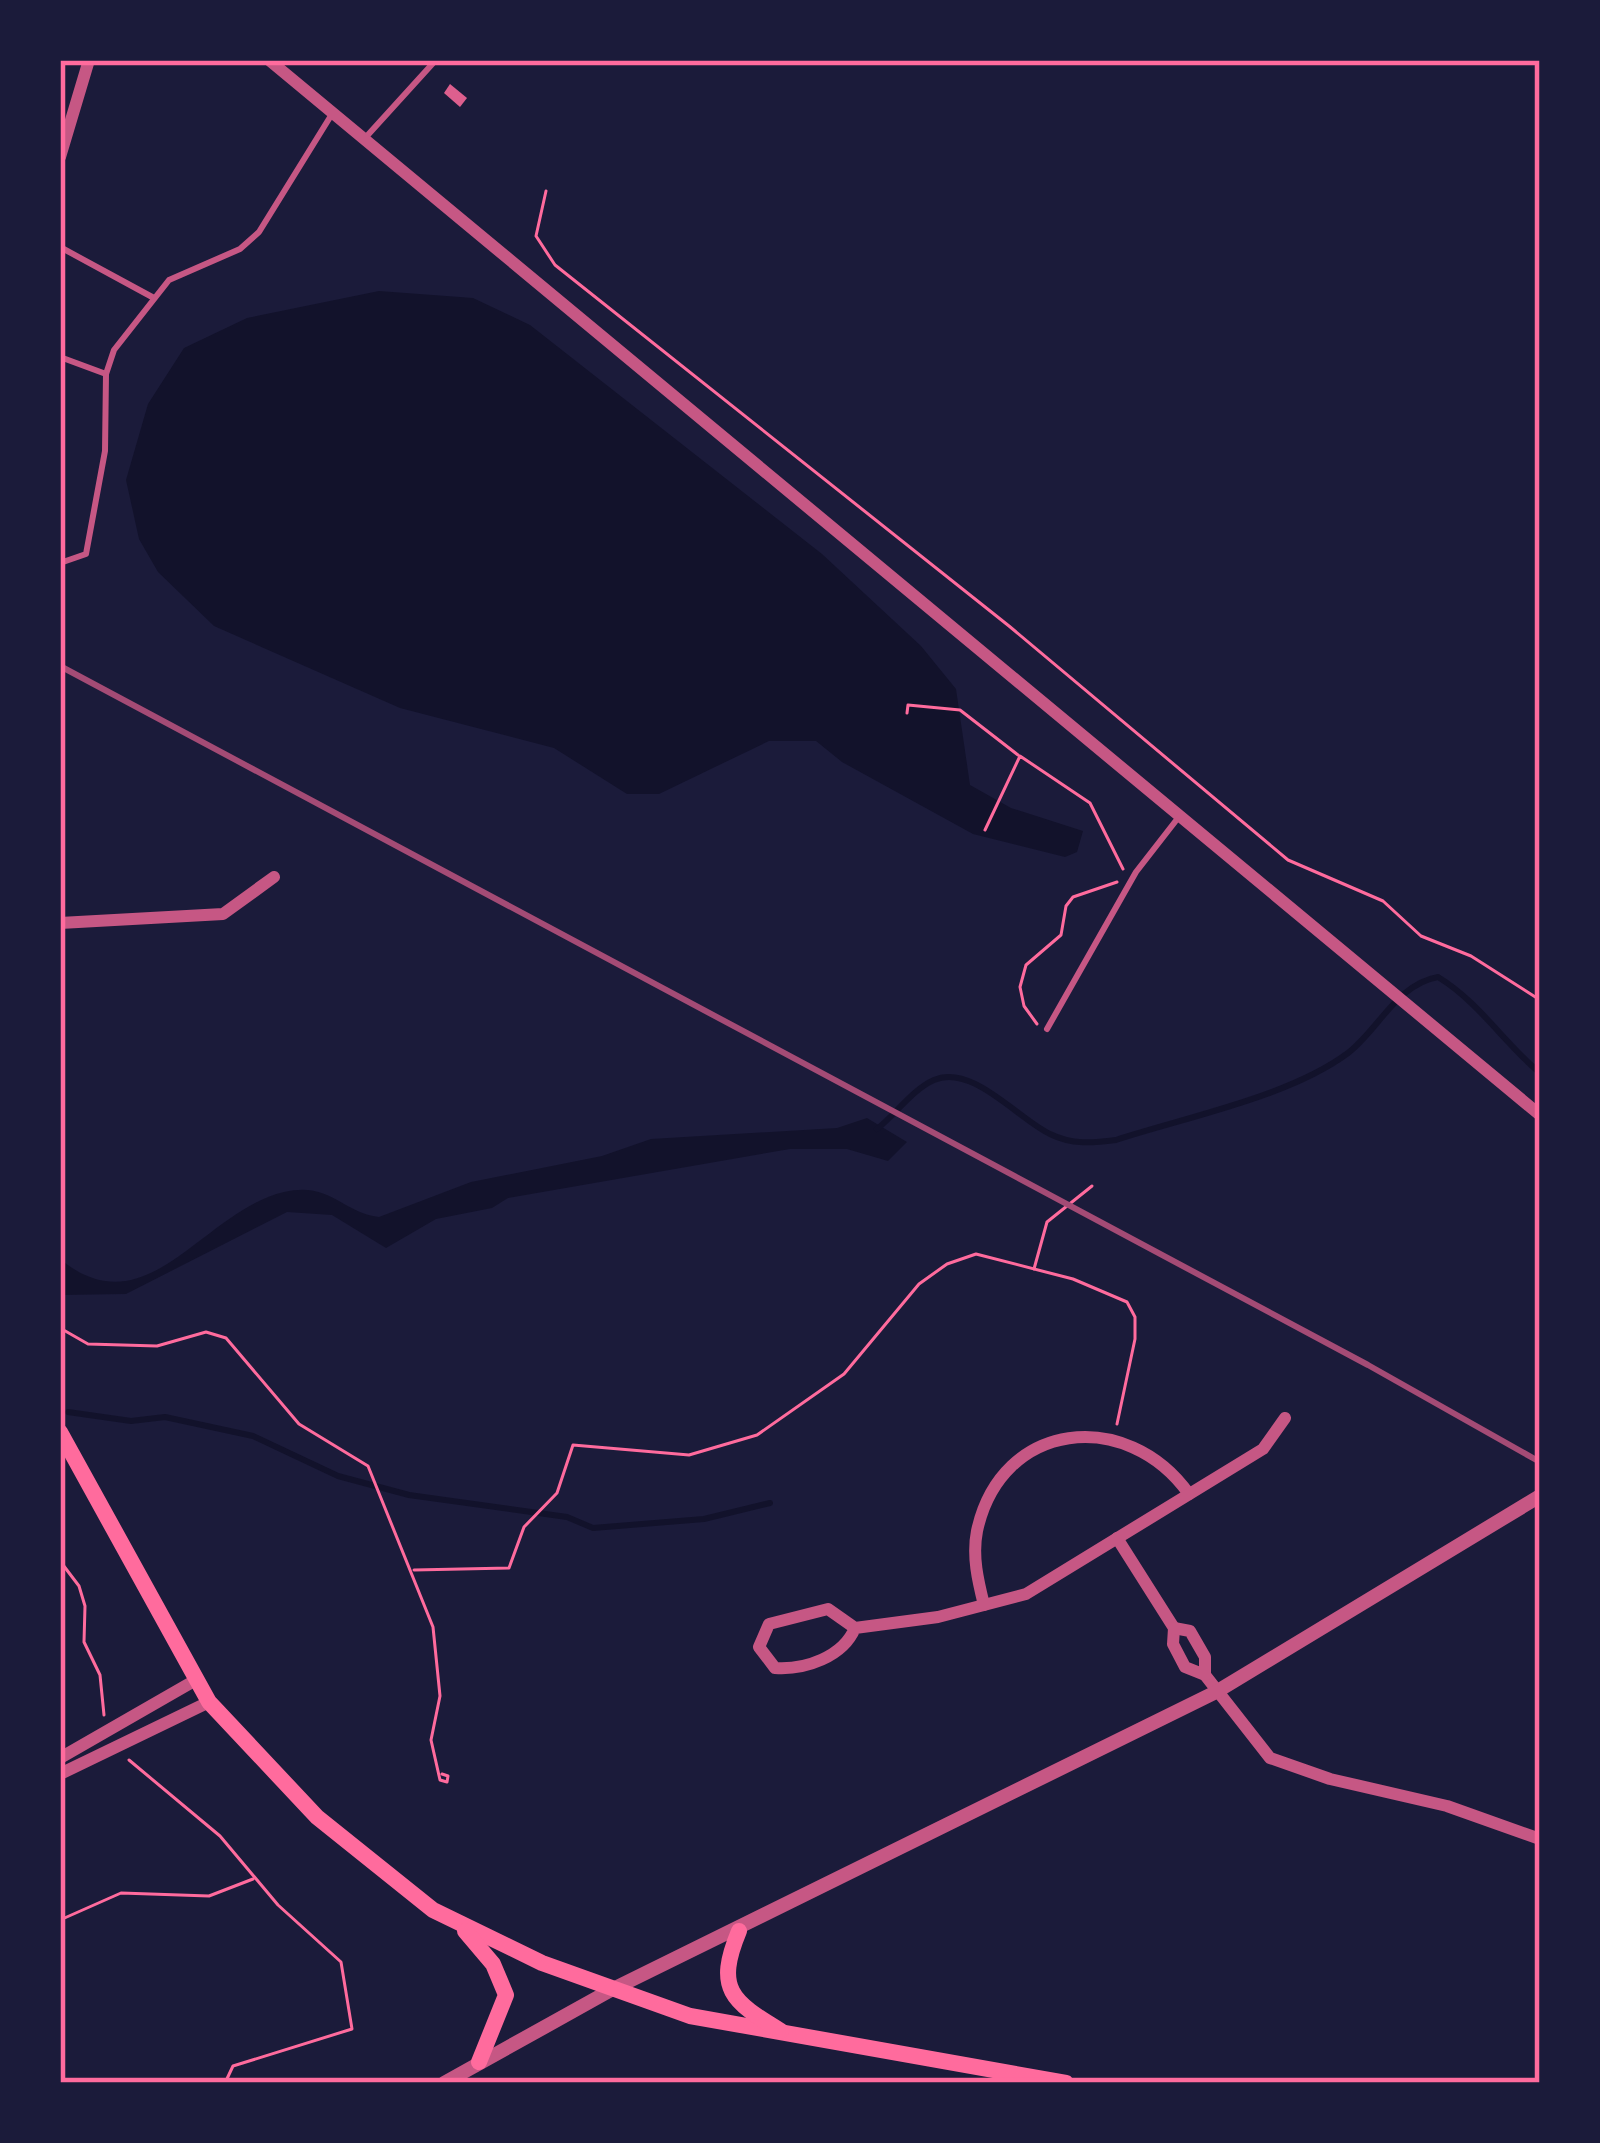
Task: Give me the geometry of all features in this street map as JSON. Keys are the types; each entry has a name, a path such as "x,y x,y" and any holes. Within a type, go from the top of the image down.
{"main road":[{"path":"60,1432 209,1702 317,1817 391,1880 460,1926 611,1990 690,2016 1066,2083"},
{"path":"460,1926 493,1964 506,1995 479,2062"},
{"path":"740,1931 726,1962 729,1990 746,2009 792,2037"}],"street":[{"path":"60,157 89,60"},
{"path":"269,60 1540,1115"},
{"path":"60,923 224,914 274,878"},
{"path":"855,1628 839,1651 792,1668 775,1668 759,1647 769,1624 797,1615 828,1610 855,1628 1026,1594 1262,1449 1285,1418"},
{"path":"984,1605 976,1536 1001,1480 1033,1451 1054,1442 1114,1438 1160,1460 1189,1494"},
{"path":"444,2083 611,1990 740,1931 1216,1692 1540,1496"},
{"path":"1117,1538 1174,1628 1173,1645 1185,1667 1204,1675 1252,1742 1293,1769 1447,1806 1540,1839"},
{"path":"1174,1628 1190,1631 1205,1657 1204,1675"},
{"path":"60,1758 194,1681"},
{"path":"60,1774 209,1702"}],"lane":[{"path":"363,139 435,61"},
{"path":"60,563 86,554 104,451 106,374 114,350 169,280 240,249 259,232 332,113"},
{"path":"60,248 154,298"},
{"path":"60,357 106,374"},
{"path":"1047,1029 1131,880 1180,815"}],"path":[{"path":"546,191 536,236 555,265 1009,626 1217,805 1288,860 1383,902 1421,937 1471,956 1540,1000"},
{"path":"907,713 908,696"},
{"path":"908,705 960,710 1090,803 1131,880 1105,883 1073,897 1060,934 1026,965 1020,987 1024,1006 1033,1022 1047,1029"},
{"path":"985,830 1020,756"},
{"path":"1034,1270 1047,1222 1092,1186"},
{"path":"414,1570 505,1570 526,1525 562,1480 568,1449 578,1445 689,1455 741,1442 829,1388 907,1296 947,1264 976,1254 1103,1289 1132,1309 1132,1364 1114,1438"},
{"path":"60,1328 88,1344 157,1346 206,1332 226,1338 287,1413 358,1456 374,1475 414,1570 437,1652 440,1696 431,1740 442,1774"},
{"path":"60,1561 79,1586 84,1642 100,1675 101,1703 110,1728"},
{"path":"121,1748 220,1836 255,1879 341,1962 352,2029 232,2066 225,2083"},
{"path":"60,1920 121,1893 209,1896 255,1879"}],"shaded area":[{"path":"379,291 473,298 530,325 822,554 921,646 956,689 970,785 1011,808 1083,831 1077,852 1065,857 973,834 842,762 816,741 769,741 659,794 627,794 554,748 400,708 214,626 158,572 139,539 126,480 148,404 184,348 247,318"},
{"path":"867,1118 907,1142 888,1161 847,1149 790,1149 508,1198 492,1208 436,1219 386,1248 332,1215 287,1212 126,1294 60,1295 60,1259 91,1278 120,1282 147,1274 254,1203 284,1192 313,1191 379,1217 471,1182 602,1156 651,1139 837,1128"}],"building":[{"path":"450,84 467,98 460,107 444,93"}],"waterway":[{"path":"877,1129 919,1089 949,1077 979,1086 1058,1138 1116,1140 1297,1082 1348,1053 1411,989 1438,977 1466,998 1540,1073"},
{"path":"68,1412 131,1421 165,1417 253,1436 338,1476 409,1495 567,1517 593,1528 704,1519 770,1503"}],"railway":[{"path":"60,666 1368,1365 1540,1462"}]}
